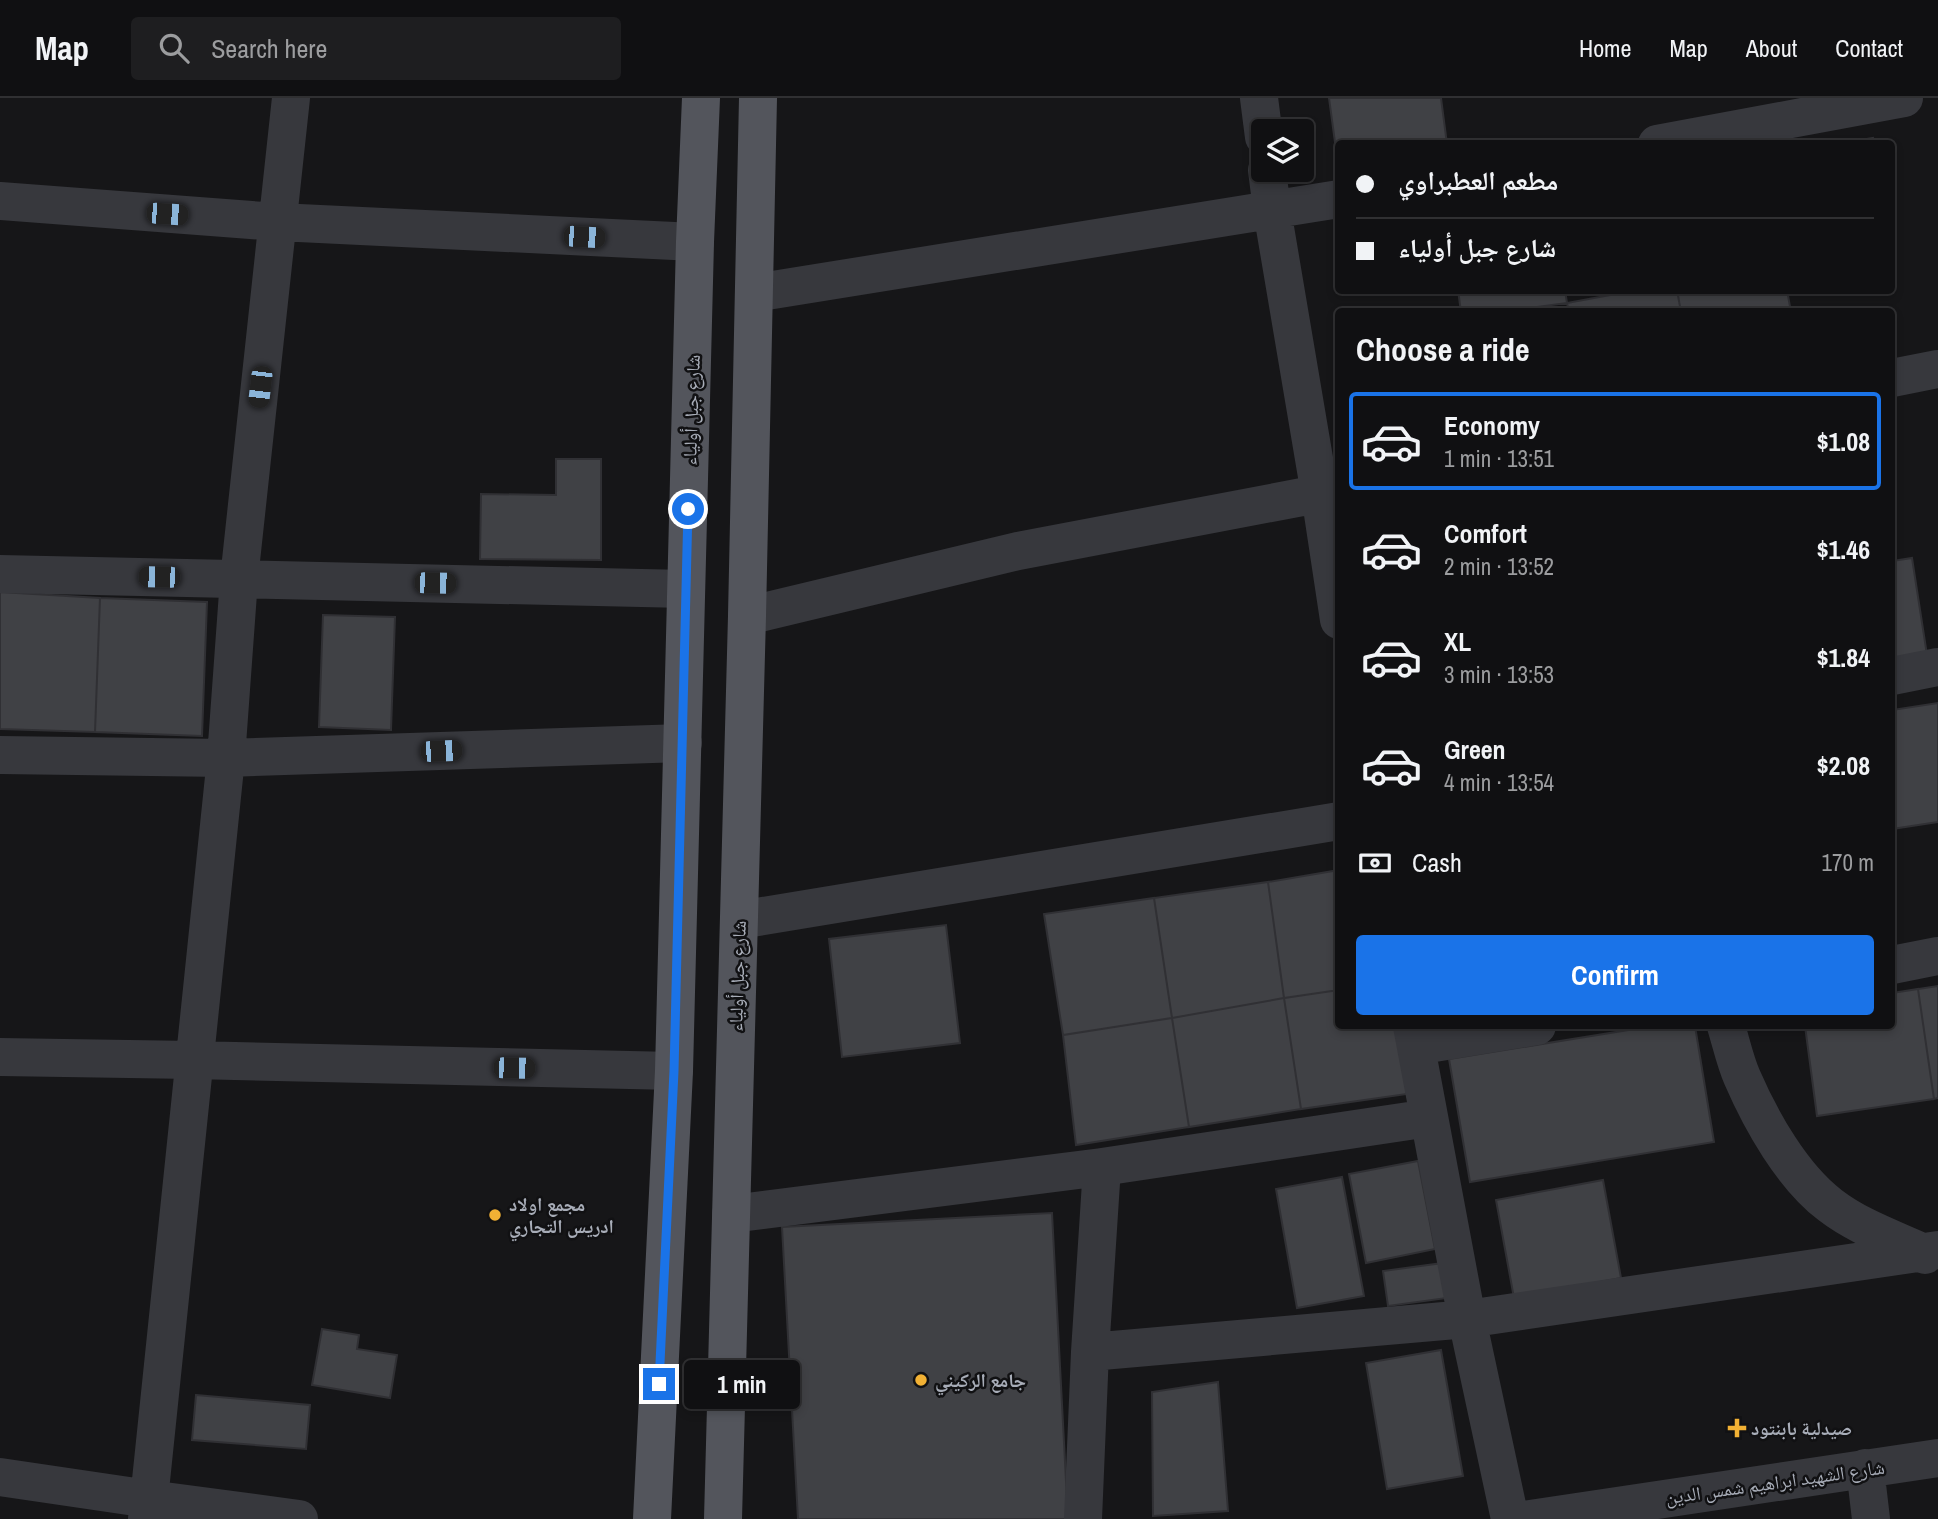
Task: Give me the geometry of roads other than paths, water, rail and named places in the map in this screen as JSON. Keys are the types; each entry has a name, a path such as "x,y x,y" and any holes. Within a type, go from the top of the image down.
{"main road":[{"name":"شارع جبل أولياء","path":"652,1519 674,1071 701,98"},
{"name":"شارع جبل أولياء","path":"723,1519 758,98"}],"street":[{"path":"148,1509 226,758 239,579 290,98"},
{"path":"1259,98 1262,119"},
{"path":"1678,140 1904,98"},
{"path":"1269,182 1272,210 1330,492 1335,563"},
{"path":"754,293 1335,200"},
{"path":"0,201 278,222 695,242"},
{"path":"1895,377 1938,369"},
{"path":"747,616 1018,551 1330,492"},
{"path":"0,574 686,589"},
{"path":"1895,675 1938,667"},
{"path":"0,755 226,758 683,743"},
{"path":"738,920 1335,822"},
{"path":"1895,964 1938,956"},
{"path":"1500,1029 1414,1036 1467,1319 1510,1519"},
{"path":"1727,1029 1741,1076 1778,1146 1802,1177 1830,1205 1863,1225 1933,1257"},
{"path":"0,1057 674,1071"},
{"path":"731,1214 1102,1167 1429,1118"},
{"path":"1083,1519 1102,1167"},
{"path":"1090,1352 1467,1319 1933,1257"},
{"name":"شارع الشهيد ابراهيم شمس الدين","path":"1530,1519 1938,1458"},
{"path":"1866,1468 1871,1519"},
{"path":"0,1477 148,1509 299,1519"}],"place":[{"name":"مجمع اولاد ادريس التجاري","path":"495,1215"},
{"name":"جامع الركيني","path":"921,1380"},
{"name":"صيدلية بابنتود","path":"1737,1428"}]}
